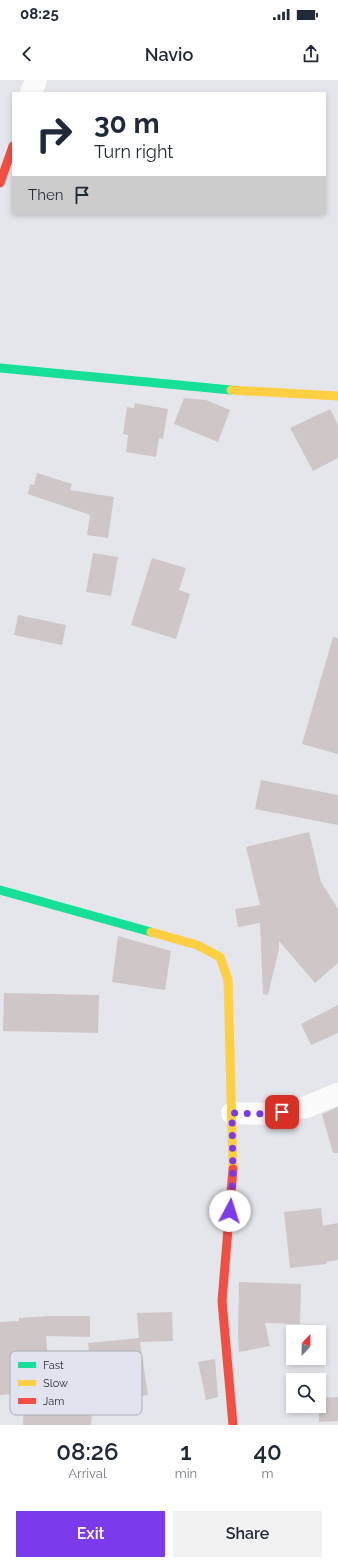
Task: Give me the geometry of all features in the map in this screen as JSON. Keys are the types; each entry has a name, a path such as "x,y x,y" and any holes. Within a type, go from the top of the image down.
{"street":[{"path":"31,92 36,80"},
{"path":"0,183 12,149"},
{"path":"0,368 254,392 338,396"},
{"path":"0,890 197,945 220,957 228,980 232,1113 233,1180 222,1301 233,1425"},
{"path":"232,1113 270,1114 306,1107 338,1094"}],"building":[{"path":"184,398 206,400 230,410 218,442 174,424"},
{"path":"135,403 168,409 163,439 159,438 156,457 126,452 128,435 123,434 127,407 134,408"},
{"path":"330,409 338,425 338,458 313,471 290,428"},
{"path":"37,473 72,484 70,490 114,497 108,538 87,535 90,515 28,494 30,484 34,485"},
{"path":"93,553 118,557 111,596 86,592"},
{"path":"152,558 186,568 179,590 190,594 176,639 131,625"},
{"path":"18,615 66,625 62,645 14,635"},
{"path":"333,637 338,638 338,754 302,744"},
{"path":"261,780 338,795 338,825 255,809"},
{"path":"309,832 321,882 338,909 338,963 315,983 279,941 279,949 268,995 263,994 260,923 238,927 235,909 260,905 246,847"},
{"path":"118,936 171,951 165,990 112,982"},
{"path":"4,993 99,995 98,1033 3,1031"},
{"path":"338,1005 338,1033 311,1045 301,1024"},
{"path":"338,1107 338,1153 333,1153 322,1114"},
{"path":"321,1208 323,1226 338,1223 338,1260 326,1262 327,1264 290,1268 284,1212"},
{"path":"239,1282 301,1284 300,1324 265,1323 270,1346 239,1352"},
{"path":"172,1312 173,1341 140,1342 141,1351 89,1351 88,1343 139,1338 137,1313"},
{"path":"90,1316 90,1337 46,1336 47,1351 10,1351 10,1394 0,1395 0,1322 19,1321 19,1318"},
{"path":"142,1355 148,1395 142,1396"},
{"path":"215,1359 218,1397 206,1400 198,1362"},
{"path":"338,1397 338,1421 319,1422 319,1413 326,1413 326,1398"},
{"path":"24,1415 92,1415 91,1425 23,1425"}],"traffic: fast":[{"path":"0,368 231,390"},
{"path":"0,890 151,932"}],"traffic: slow":[{"path":"231,390 338,396"},
{"path":"151,932 197,945 220,957 228,980 233,1169"}],"traffic: jam":[{"path":"0,183 12,149"},
{"path":"233,1169 222,1301 233,1425"}],"route":[{"path":"230,1211 233,1180 232,1113 270,1114 282,1112"}]}
